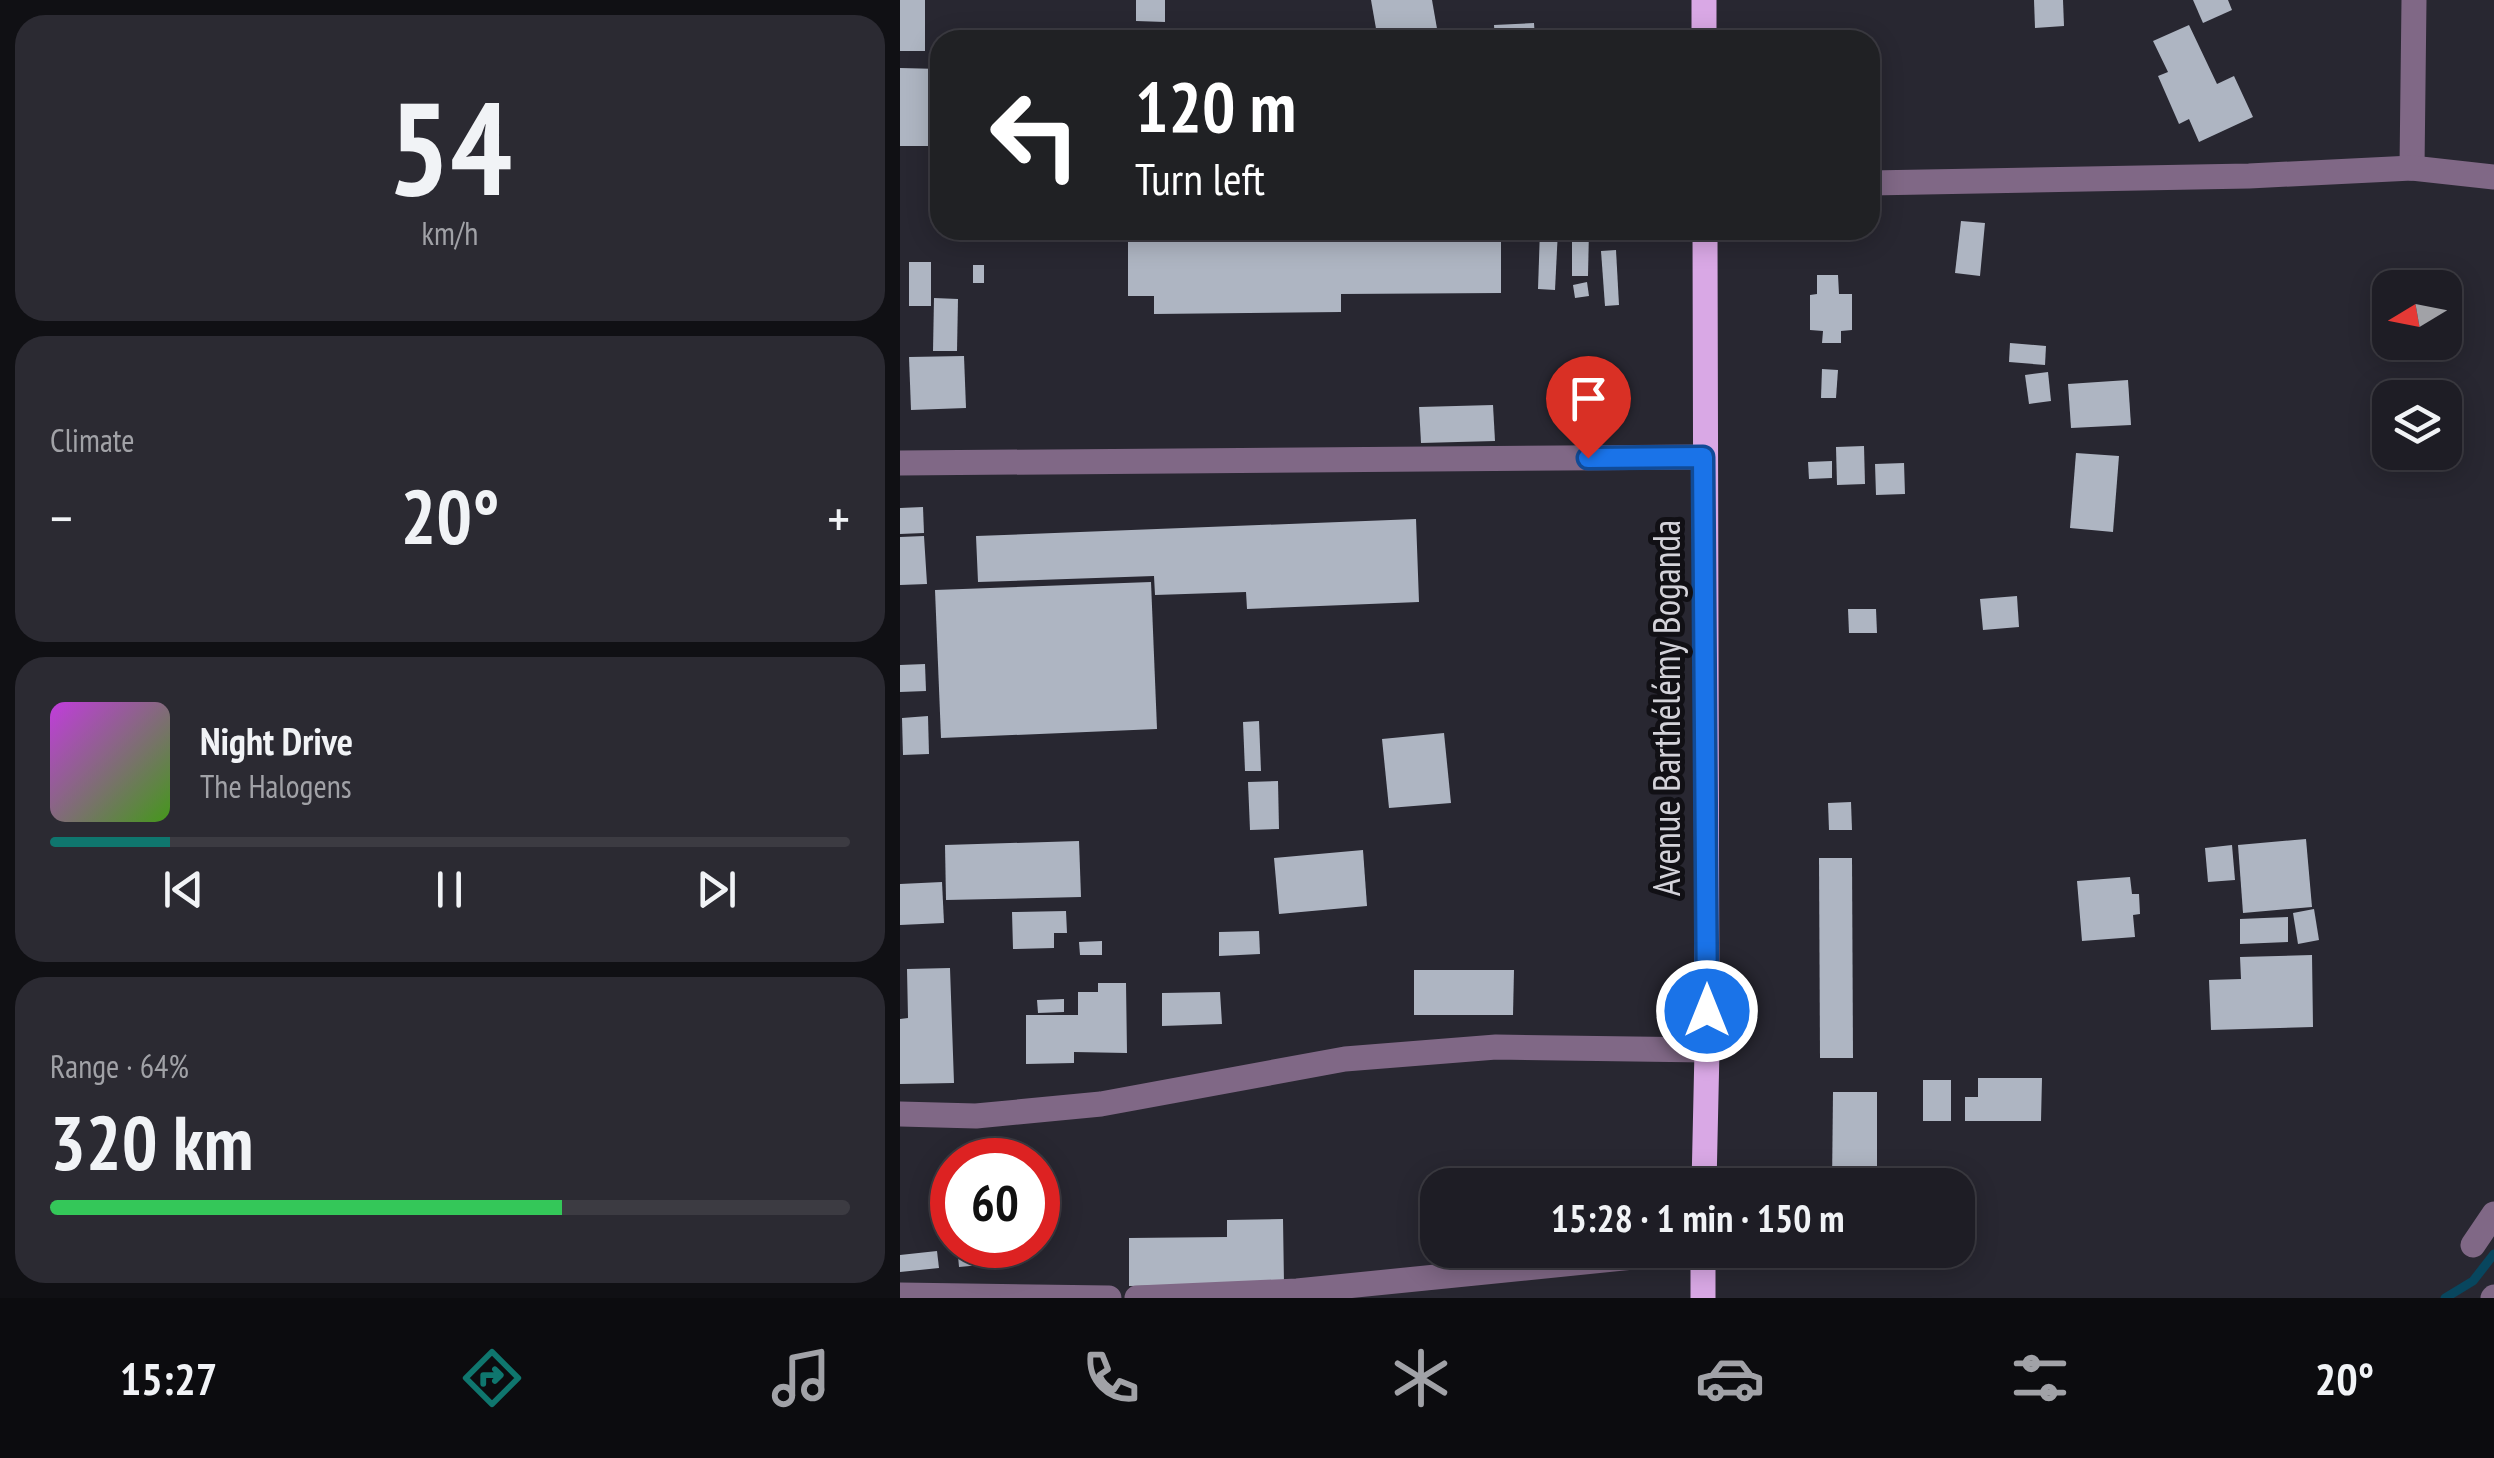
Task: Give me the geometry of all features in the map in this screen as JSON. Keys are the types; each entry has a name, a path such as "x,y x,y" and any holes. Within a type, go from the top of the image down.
{"main road":[{"path":"1704,0 1704,30"},
{"name":"Avenue Barthélémy Boganda","path":"1704,1168 1705,240"}],"street":[{"path":"2412,168 2414,0"},
{"path":"1880,183 2248,176 2412,168 2494,177"},
{"path":"900,463 1703,457"},
{"path":"900,1114 976,1116 1101,1104 1345,1058 1496,1047 1707,1050"},
{"path":"2472,1245 2494,1214"},
{"path":"1137,1298 1297,1291 1525,1268"},
{"path":"900,1295 1109,1298"}],"building":[{"path":"900,0 925,0 925,51 900,51"},
{"path":"1136,0 1165,0 1165,22 1136,21"},
{"path":"1371,0 1432,0 1437,30 1376,30"},
{"path":"2034,0 2063,0 2064,26 2035,28"},
{"path":"2193,0 2228,0 2232,10 2203,23"},
{"path":"1534,23 1534,30 1494,30 1494,25"},
{"path":"2189,25 2217,84 2234,76 2253,117 2199,142 2189,119 2179,124 2158,76 2168,72 2153,41"},
{"path":"900,68 930,69 930,146 900,146"},
{"path":"1961,221 1985,223 1980,276 1955,273"},
{"path":"1128,240 1501,240 1501,293 1341,294 1341,312 1154,314 1154,296 1128,296"},
{"path":"1540,240 1558,240 1555,290 1538,289"},
{"path":"1572,240 1589,240 1588,276 1572,276"},
{"path":"1616,250 1619,305 1605,306 1601,251"},
{"path":"909,262 931,262 931,306 909,306"},
{"path":"973,265 984,265 984,283 973,283"},
{"path":"1817,275 1838,275 1839,294 1852,294 1852,330 1841,331 1841,343 1822,343 1823,331 1810,330 1810,295 1817,294"},
{"path":"1587,282 1589,296 1575,298 1573,285"},
{"path":"934,298 958,299 957,351 933,351"},
{"path":"2010,343 2046,346 2045,365 2009,362"},
{"path":"964,356 966,408 911,410 909,357"},
{"path":"1822,369 1838,370 1836,398 1821,398"},
{"path":"2048,372 2051,401 2029,404 2025,375"},
{"path":"2128,380 2131,425 2071,428 2068,384"},
{"path":"1493,405 1495,441 1421,443 1419,407"},
{"path":"1864,446 1865,484 1837,485 1836,447"},
{"path":"2076,453 2119,456 2113,532 2070,528"},
{"path":"1832,461 1832,478 1809,479 1808,462"},
{"path":"1904,463 1905,494 1876,495 1875,464"},
{"path":"923,507 924,533 900,534 900,508"},
{"path":"1416,519 1419,602 1247,609 1246,592 1155,595 1154,576 978,582 976,536"},
{"path":"924,536 927,584 900,585 900,537"},
{"path":"1151,582 1157,729 941,738 935,590"},
{"path":"2017,596 2019,627 1983,630 1980,599"},
{"path":"1848,609 1876,609 1877,633 1849,633"},
{"path":"925,664 926,691 900,692 900,665"},
{"path":"928,716 929,754 903,755 902,718"},
{"path":"1259,721 1261,771 1245,771 1243,722"},
{"path":"1444,733 1451,803 1389,808 1382,739"},
{"path":"1278,781 1279,829 1250,830 1248,782"},
{"path":"1851,802 1852,830 1829,830 1828,803"},
{"path":"2306,839 2312,907 2243,913 2238,845"},
{"path":"1079,841 1081,897 946,900 945,845"},
{"path":"2232,845 2235,880 2208,882 2205,848"},
{"path":"1363,850 1367,906 1279,914 1274,858"},
{"path":"1819,858 1852,858 1853,1058 1820,1058"},
{"path":"2130,877 2132,894 2139,894 2140,914 2133,915 2135,937 2082,941 2077,881"},
{"path":"942,882 944,923 900,925 900,884"},
{"path":"2314,909 2319,940 2298,944 2293,913"},
{"path":"1066,911 1067,933 1054,933 1054,948 1013,949 1012,912"},
{"path":"2288,917 2288,942 2240,944 2240,919"},
{"path":"1259,931 1260,954 1219,956 1219,932"},
{"path":"1102,941 1102,955 1080,955 1079,942"},
{"path":"2312,955 2313,1027 2211,1030 2209,980 2241,979 2240,957"},
{"path":"950,968 954,1083 900,1084 900,1019 908,1018 907,969"},
{"path":"1414,970 1514,970 1513,1015 1414,1015"},
{"path":"1098,983 1126,983 1127,1053 1074,1052 1074,1063 1026,1064 1026,1015 1078,1015 1078,992 1098,992"},
{"path":"1220,992 1222,1024 1162,1026 1162,993"},
{"path":"1064,999 1064,1012 1038,1013 1037,1000"},
{"path":"1978,1078 2042,1078 2041,1121 1965,1121 1965,1097 1978,1097"},
{"path":"1923,1080 1951,1080 1951,1121 1923,1121"},
{"path":"1833,1092 1877,1092 1877,1168 1832,1168"},
{"path":"1283,1219 1284,1284 1129,1286 1129,1238 1227,1237 1227,1220"},
{"path":"930,1252 930,1268 939,1268 900,1272 900,1255"}],"waterway":[{"path":"2445,1298 2473,1281 2494,1254"}],"route":[{"path":"1588,458 1703,457 1707,1011"}]}
